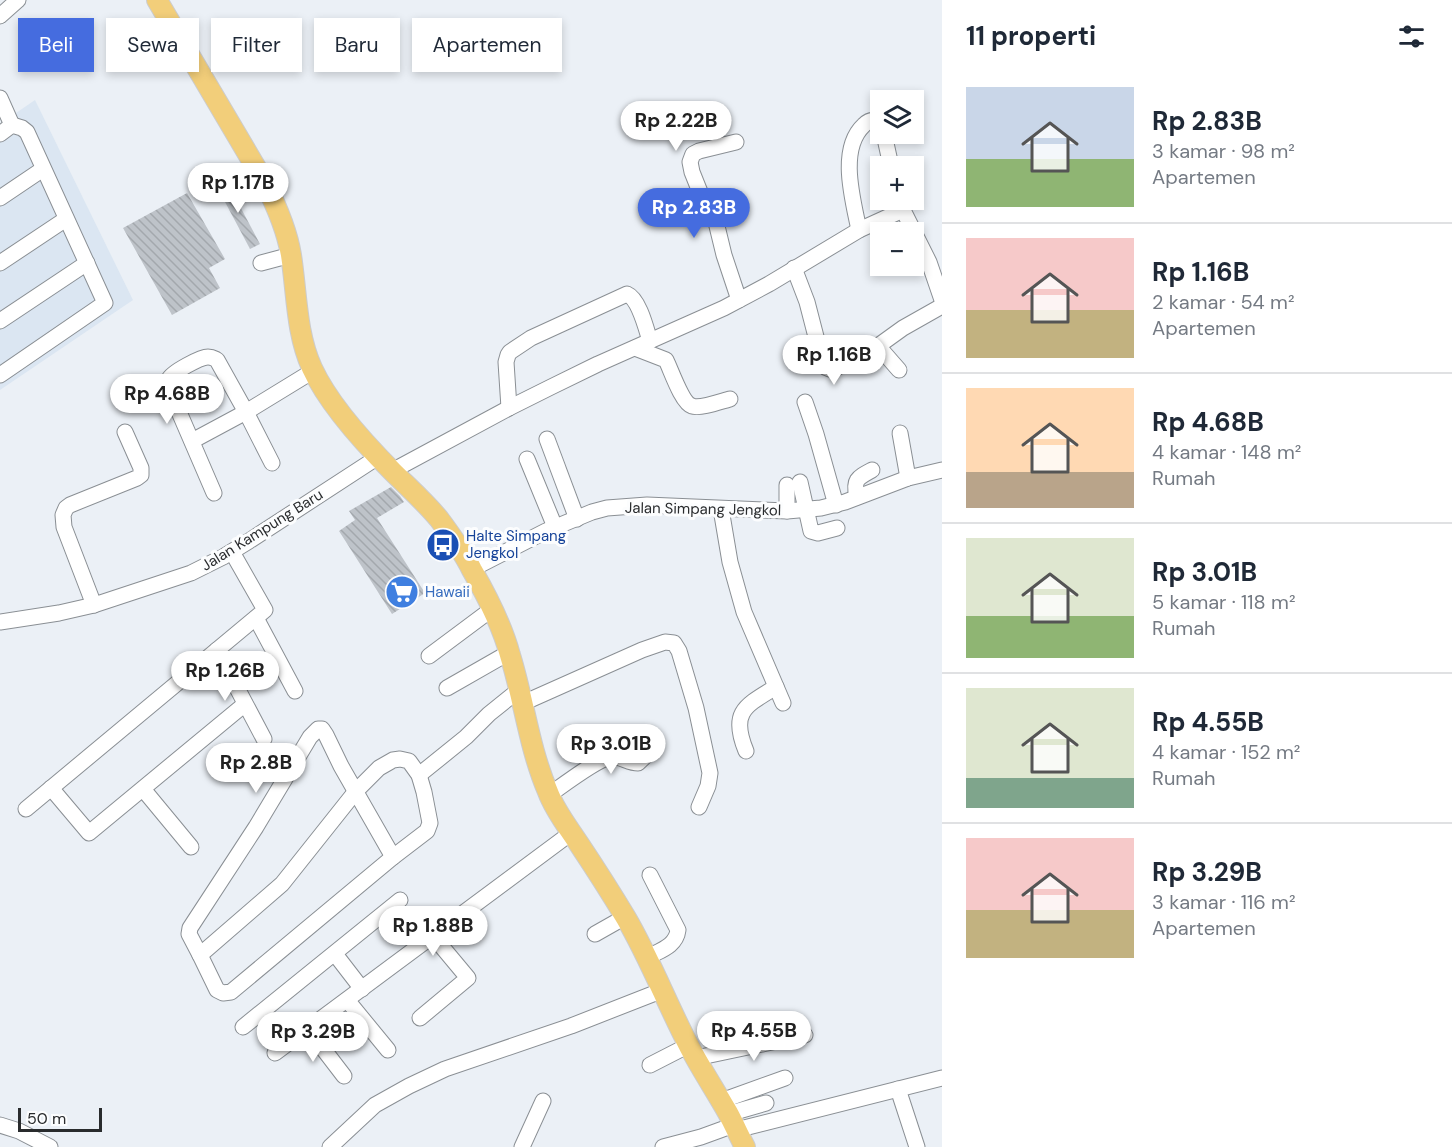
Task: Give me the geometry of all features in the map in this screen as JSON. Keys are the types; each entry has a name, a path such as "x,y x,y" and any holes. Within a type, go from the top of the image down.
{"main road":[{"path":"157,0 265,183 282,220 291,255 301,332 313,371 338,410 378,457 438,518 472,569 510,652 535,756 549,795 626,917 648,957 692,1051 733,1123"}],"street":[{"path":"0,16 18,0"},
{"path":"0,98 6,129 22,128 27,132 105,303 0,375"},
{"path":"859,230 850,180 850,152 853,141 862,126 870,122"},
{"path":"736,142 699,151 693,154 690,162 706,207 716,222 739,300"},
{"path":"0,198 43,169"},
{"path":"392,471 509,408 724,308 893,210"},
{"path":"903,210 929,262 942,300"},
{"path":"0,263 66,219"},
{"path":"261,263 291,255"},
{"path":"0,321 87,263"},
{"path":"794,268 807,302 820,353 825,366 830,369 878,346 903,328 942,306"},
{"path":"509,408 506,359 510,352 531,338 627,294 632,296 637,303 650,341"},
{"path":"669,333 666,360 682,394 690,405 698,406 730,399"},
{"path":"878,346 899,370"},
{"path":"635,348 666,360"},
{"path":"214,493 169,384 169,379 180,369 202,358 214,358 246,412 272,463"},
{"path":"192,441 246,412 313,371"},
{"path":"805,402 836,506"},
{"path":"94,605 66,531 63,515 70,505 141,475 141,468 125,432"},
{"path":"900,433 908,478"},
{"path":"547,439 577,519"},
{"name":"Jalan Kampung Baru","path":"0,622 94,605 191,573 232,552 378,457"},
{"path":"527,459 555,527"},
{"path":"857,497 855,487 857,479 872,470"},
{"name":"Jalan Simpang Jengkol","path":"472,569 555,527 607,508 663,506 806,510 836,506 908,478 942,470"},
{"path":"787,511 794,483 806,510 811,531 818,533 837,528"},
{"path":"721,508 730,562 744,612 783,703"},
{"path":"26,808 265,610 232,552"},
{"path":"429,656 492,609"},
{"path":"256,618 295,691"},
{"path":"419,775 466,737 489,714 521,696 665,642 674,643 679,651 696,708 709,767 709,783 699,807"},
{"path":"216,651 264,738"},
{"path":"447,688 510,652"},
{"path":"746,751 740,734 740,716 753,701 776,687"},
{"path":"51,788 89,833 245,704"},
{"path":"200,955 282,884 356,791 379,768 393,760 409,761 419,775 429,816 429,829 231,992 223,993 217,990 189,934 190,928 256,827 310,737 318,729 322,729 326,735 341,766 356,791 393,857"},
{"path":"549,795 595,764 610,757 638,763 655,747"},
{"path":"143,789 191,847"},
{"path":"275,1053 571,833"},
{"path":"648,957 674,942 678,930 650,875"},
{"path":"243,1027 400,900"},
{"path":"595,934 626,917"},
{"path":"420,1018 468,978 433,936"},
{"path":"335,954 362,989"},
{"path":"330,1147 375,1105 409,1086 455,1066 571,1026 663,990"},
{"path":"348,1000 388,1050"},
{"path":"308,1029 344,1076"},
{"path":"650,1065 692,1051 805,1035"},
{"path":"733,1123 785,1078"},
{"path":"733,1123 942,1078"},
{"path":"898,1089 917,1147"},
{"path":"522,1147 543,1101"},
{"path":"663,1147 681,1145 701,1137 733,1123 766,1103"},
{"path":"0,1125 19,1131 50,1147"}],"shaded area":[{"path":"35,100 133,300 0,390 0,124"}],"building":[{"path":"226,180 260,244 250,249 216,185"},
{"path":"187,193 225,259 209,268 220,288 172,315 123,228"},
{"path":"391,487 404,502 377,518 425,593 392,614 339,531 355,520 349,511"}],"place":[{"name":"Halte Simpang Jengkol","path":"443,545"},
{"name":"Hawaii","path":"402,592"}]}
